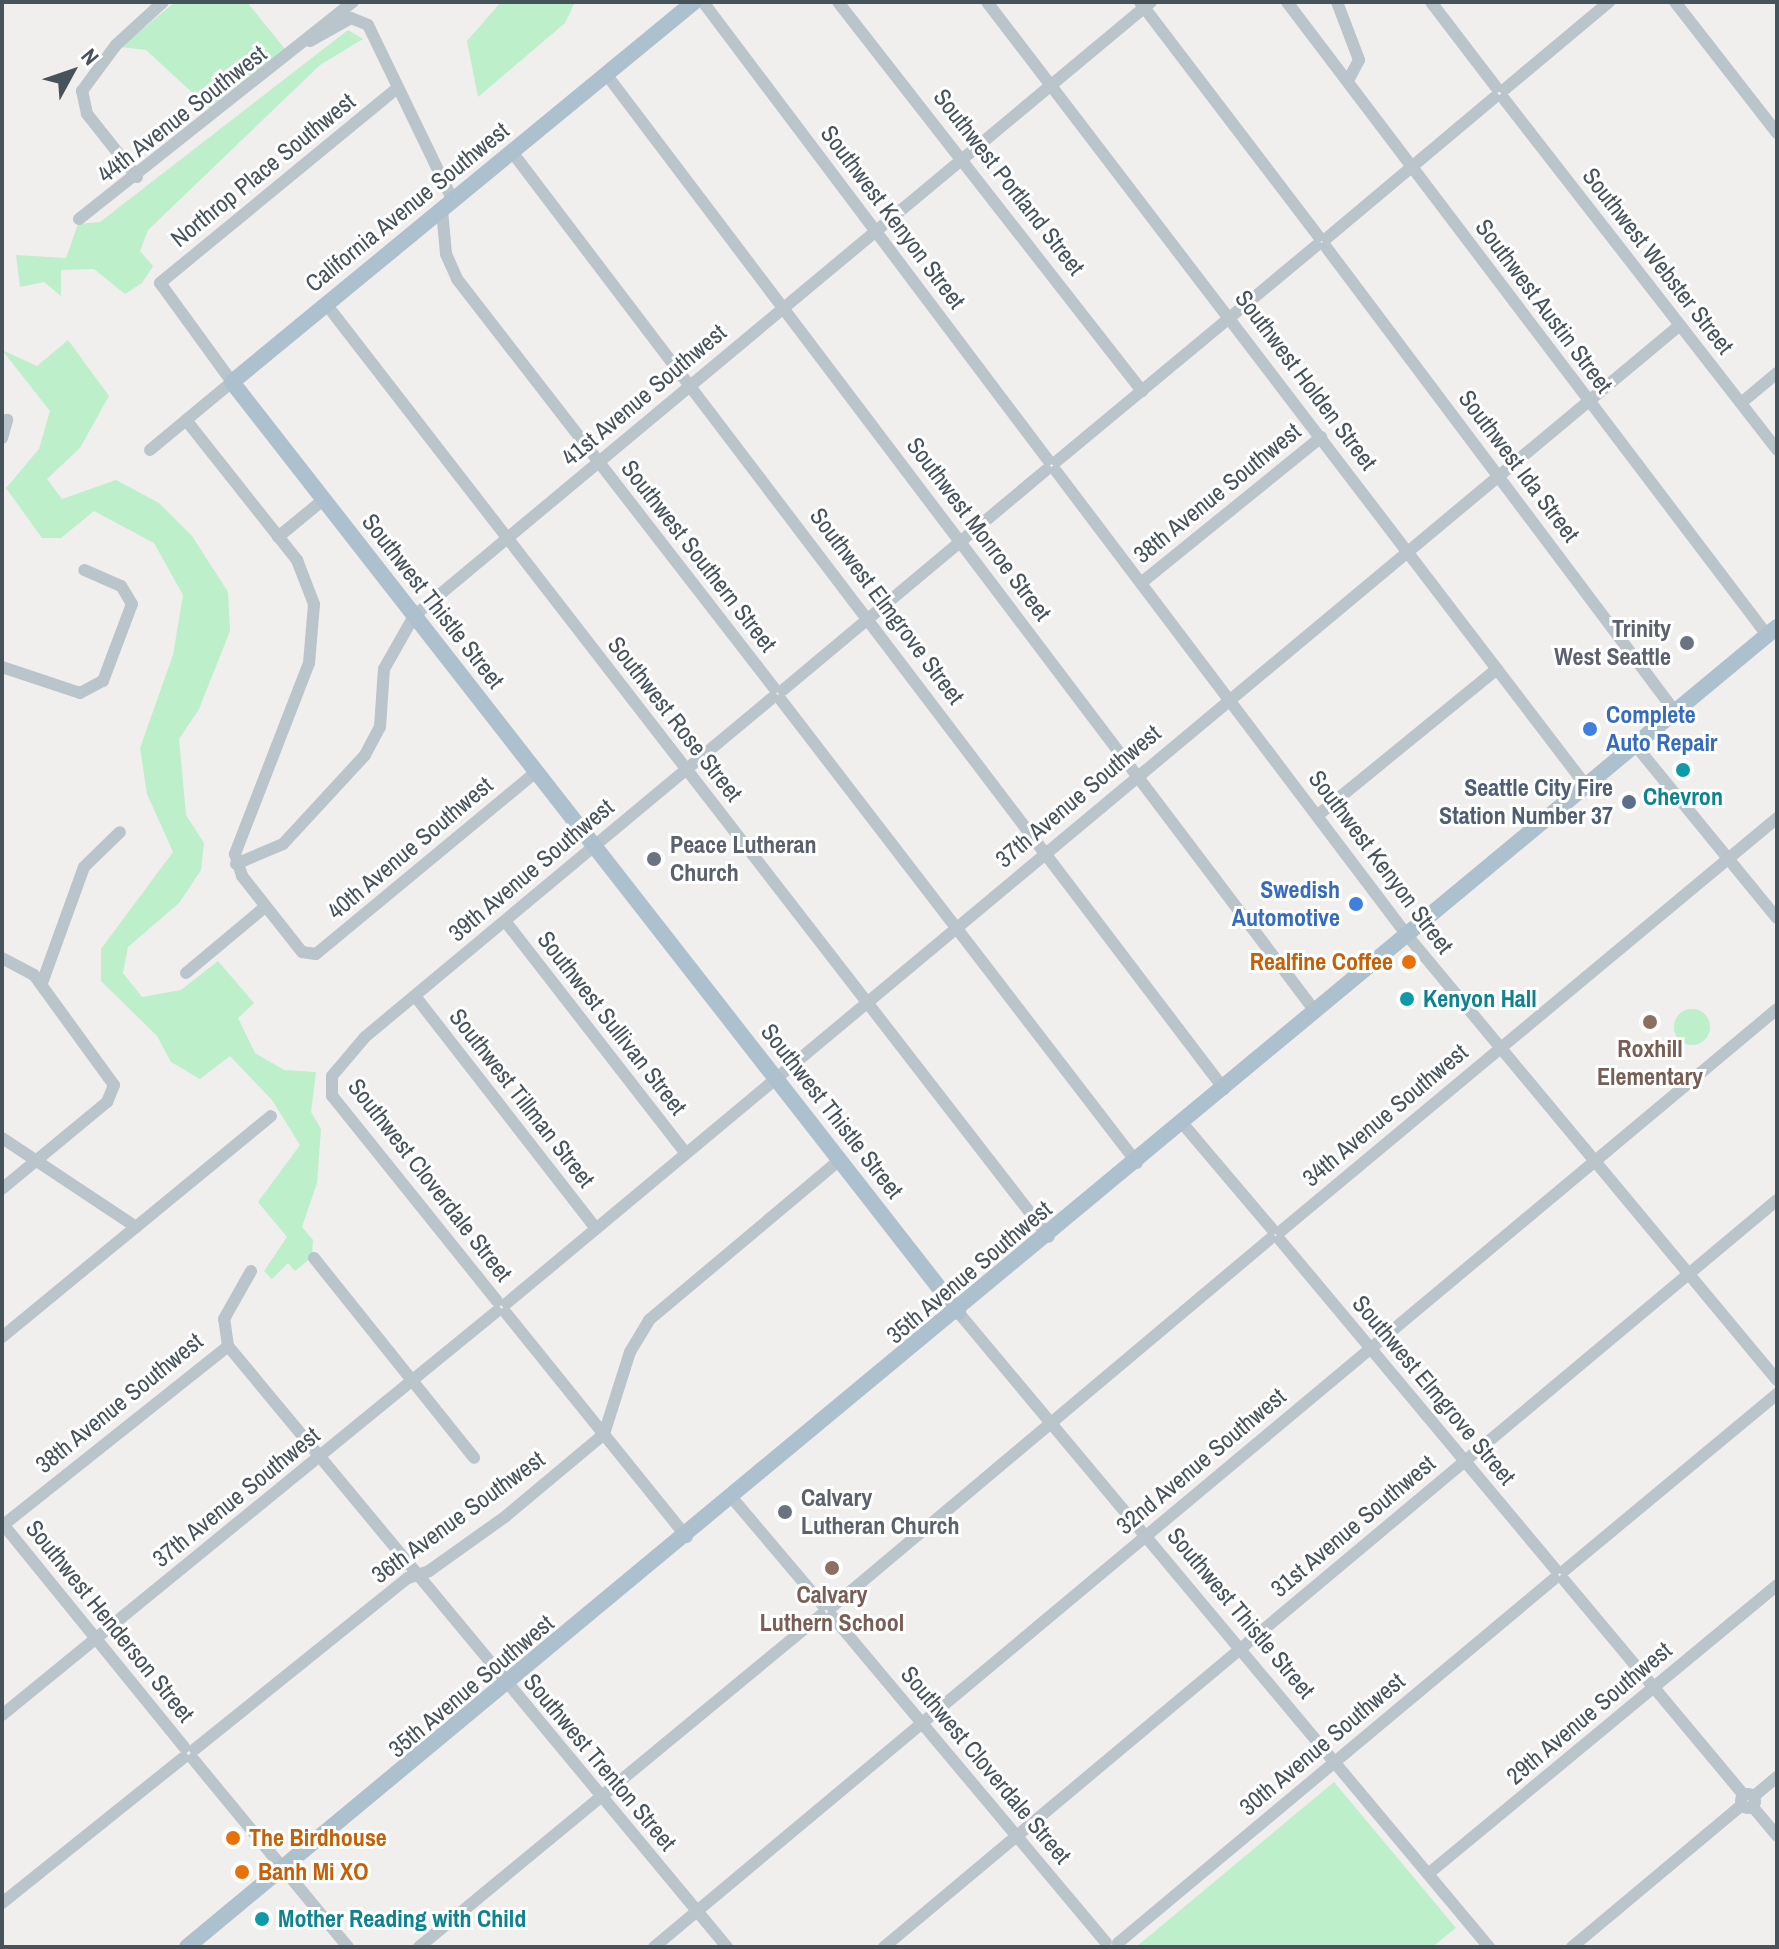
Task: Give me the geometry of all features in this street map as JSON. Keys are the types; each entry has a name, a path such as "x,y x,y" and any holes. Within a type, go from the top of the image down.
{"main road":[{"name":"California Avenue Southwest","path":"232,382 694,2"},
{"name":"Southwest Thistle Street","path":"232,382 958,1312"},
{"name":"35th Avenue Southwest","path":"187,1947 508,1688 1772,631"}],"street":[{"path":"137,177 83,107 84,84 163,2"},
{"name":"44th Avenue Southwest","path":"310,41 323,20 353,2"},
{"name":"Southwest Kenyon Street","path":"703,2 1406,934 1777,1380"},
{"name":"Southwest Portland Street","path":"838,2 964,158 1142,391"},
{"name":"Southwest Holden Street","path":"987,2 1054,83 1587,787"},
{"name":"Southwest Austin Street","path":"1287,2 1588,401 1772,631"},
{"path":"1337,2 1359,60 1348,81"},
{"name":"Southwest Webster Street","path":"1431,2 1777,450"},
{"name":"39th Avenue Southwest","path":"329,1085 350,1051 415,996 1609,2"},
{"path":"1675,2 1777,133"},
{"name":"41st Avenue Southwest","path":"236,864 283,844 365,755 380,727 384,669 414,616 1145,4"},
{"name":"Southwest Ida Street","path":"1145,4 1676,713"},
{"name":"44th Avenue Southwest","path":"79,219 310,41 362,19"},
{"name":"Southwest Southern Street","path":"362,19 397,88 447,206 446,254 457,279 1137,1163"},
{"name":"Southwest Monroe Street","path":"606,74 1315,1011"},
{"name":"Northrop Place Southwest","path":"159,288 397,88"},
{"name":"Southwest Elmgrove Street","path":"512,152 1224,1089"},
{"name":"Southwest Thistle Street","path":"159,288 232,382"},
{"name":"Southwest Rose Street","path":"326,304 1049,1237"},
{"name":"37th Avenue Southwest","path":"2,1715 502,1307 1680,325"},
{"path":"1741,403 1777,373"},
{"name":"California Avenue Southwest","path":"150,450 232,382"},
{"path":"2,438 7,420"},
{"path":"186,420 278,537 311,590 314,642 236,846 236,864 265,907 186,973"},
{"name":"38th Avenue Southwest","path":"1141,583 1321,437"},
{"path":"278,537 323,500"},
{"path":"2,667 72,692 103,681 132,604 121,586 84,570"},
{"path":"1318,815 1497,669"},
{"path":"1636,746 1777,918"},
{"name":"40th Avenue Southwest","path":"265,907 311,955 536,772"},
{"name":"34th Avenue Southwest","path":"419,1947 602,1799 1777,818"},
{"path":"42,983 84,867 120,832"},
{"name":"Southwest Sullivan Street","path":"505,921 685,1152"},
{"path":"2,958 42,983 110,1073 114,1092 2,1189"},
{"name":"Southwest Tillman Street","path":"415,996 595,1227"},
{"name":"32nd Avenue Southwest","path":"654,1947 1777,1009"},
{"name":"Southwest Cloverdale Street","path":"329,1085 687,1537"},
{"path":"2,1337 271,1116"},
{"name":"Southwest Elmgrove Street","path":"1183,1124 1777,1836"},
{"path":"2,1138 136,1227"},
{"path":"604,1434 630,1352 649,1320 840,1160"},
{"name":"31st Avenue Southwest","path":"884,1947 1777,1200"},
{"path":"314,1258 474,1458"},
{"path":"228,1346 224,1319 251,1271"},
{"name":"Southwest Thistle Street","path":"958,1312 1489,1947"},
{"name":"38th Avenue Southwest","path":"3,1525 228,1346"},
{"name":"Southwest Trenton Street","path":"228,1346 322,1456 508,1688 727,1947"},
{"name":"30th Avenue Southwest","path":"1112,1945 1777,1394"},
{"name":"36th Avenue Southwest","path":"2,1903 417,1575 520,1505 604,1434"},
{"name":"Southwest Cloverdale Street","path":"733,1499 1112,1945"},
{"name":"Southwest Henderson Street","path":"3,1525 348,1947"},
{"name":"29th Avenue Southwest","path":"1428,1874 1777,1585"},
{"path":"1572,1947 1777,1777"}],"green space":[{"path":"175,2 247,2 285,49 209,108 146,50 121,47"},
{"path":"501,2 575,2 565,23 478,97 467,41"},
{"path":"348,30 363,39 320,65 148,230 140,251 153,266 142,283 125,294 94,269 61,270 61,296 44,282 20,287 16,255 66,258 78,224 100,222"},
{"path":"68,340 109,396 80,448 47,479 62,499 116,480 159,503 192,536 228,592 230,631 199,709 179,739 186,815 204,843 201,870 179,903 128,947 123,973 142,997 181,990 218,961 254,1003 238,1018 255,1053 284,1070 316,1072 311,1112 321,1129 317,1183 302,1227 313,1240 312,1257 295,1271 288,1263 272,1279 264,1271 287,1237 258,1202 300,1145 272,1100 230,1056 200,1079 171,1062 157,1036 101,981 101,949 173,852 147,794 140,748 173,655 183,595 154,543 94,511 61,538 42,538 6,488 39,449 50,411 2,350 37,366"},
{"path":"1692,1009 1705,1014 1710,1027 1705,1040 1692,1045 1679,1040 1674,1027 1679,1014"},
{"path":"1334,1782 1456,1928 1432,1947 1136,1947"}],"place":[{"name":"Trinity West Seattle","path":"1687,643"},
{"name":"Complete Auto Repair","path":"1590,729"},
{"name":"Chevron","path":"1683,770"},
{"name":"Seattle City Fire Station Number 37","path":"1629,802"},
{"name":"Peace Lutheran Church","path":"654,859"},
{"name":"Swedish Automotive","path":"1356,904"},
{"name":"Realfine Coffee","path":"1409,962"},
{"name":"Kenyon Hall","path":"1407,999"},
{"name":"Roxhill Elementary","path":"1650,1022"},
{"name":"Calvary Lutheran Church","path":"785,1512"},
{"name":"Calvary Luthern School","path":"832,1568"},
{"name":"The Birdhouse","path":"233,1838"},
{"name":"Banh Mi XO","path":"242,1872"},
{"name":"Mother Reading with Child","path":"262,1919"}]}
